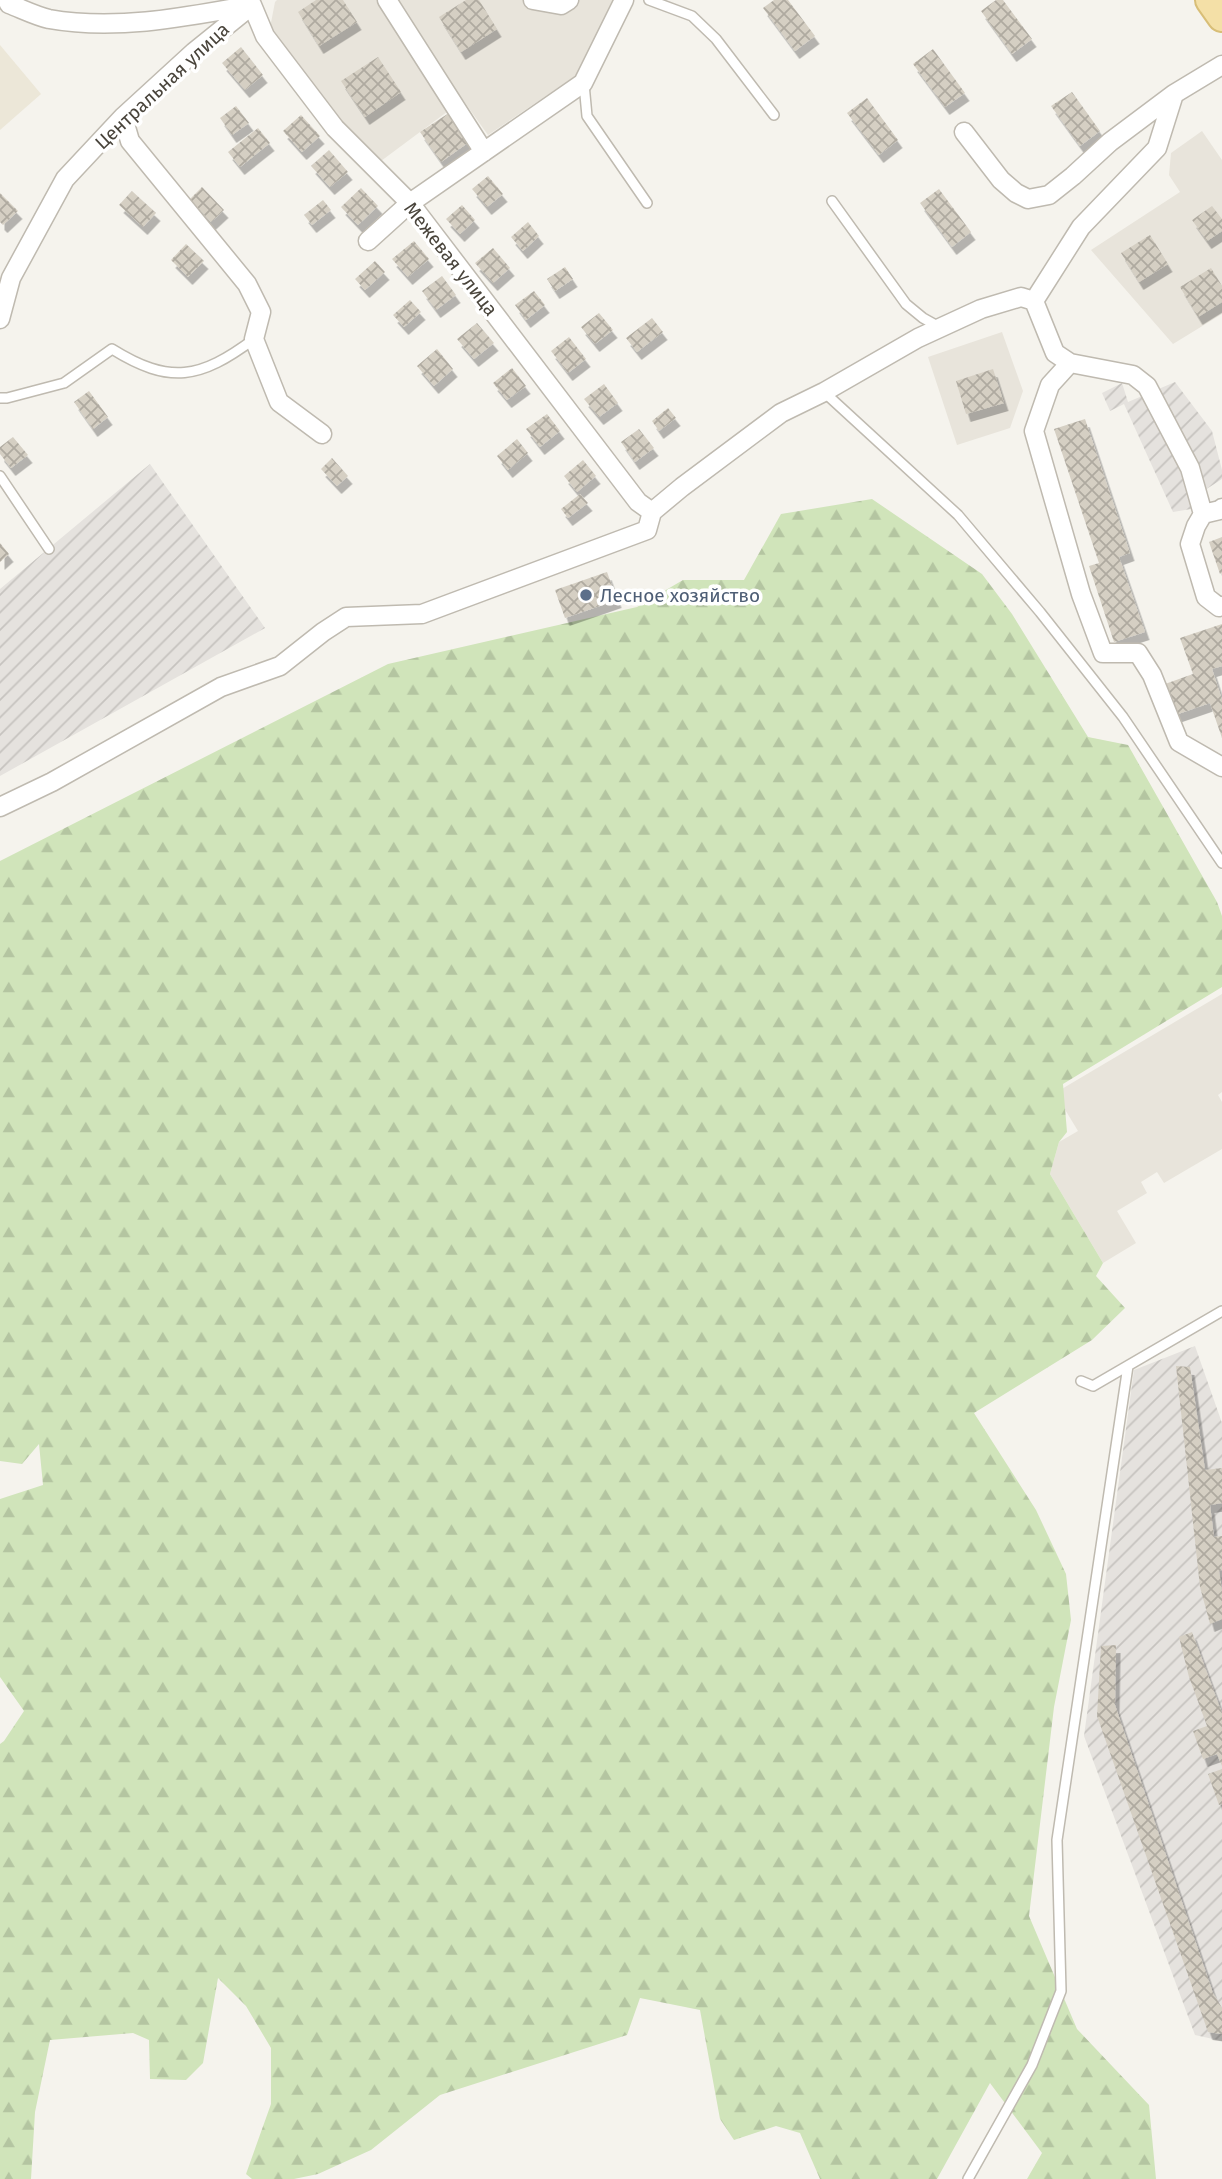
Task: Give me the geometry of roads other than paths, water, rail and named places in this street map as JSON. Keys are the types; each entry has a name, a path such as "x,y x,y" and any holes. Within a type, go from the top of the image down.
{"main road":[{"path":"1210,0 1222,17"}],"street":[{"name":"Центральная улица","path":"7,0 9,4 48,19 106,23 175,19 256,3"},
{"path":"387,0 484,152"},
{"path":"533,0 561,5 569,0"},
{"path":"368,241 410,204 583,83 624,0"},
{"name":"Центральная улица","path":"0,319 11,278 65,179 123,117 194,52 256,3"},
{"name":"Межевая улица","path":"256,3 265,36 335,128 410,204 638,502 652,512"},
{"path":"964,132 1001,180 1016,193 1028,199 1049,195 1110,142 1174,94 1222,65"},
{"path":"1034,301 1081,227 1157,148 1174,94"},
{"path":"123,117 130,141 247,284 261,312 254,339 279,402 322,434"},
{"path":"0,807 52,782 221,687 280,666 323,632 346,618 422,614 647,530 652,512 781,413 824,392 918,338 981,309 1021,297 1034,301"},
{"path":"1034,301 1055,353 1070,363 1133,375 1147,386 1190,468 1203,514 1190,544 1206,597 1219,607 1222,606"},
{"path":"1070,363 1050,385 1034,430 1082,594 1103,653 1138,653 1152,676 1179,742 1222,766"},
{"path":"1203,514 1222,508"}],"lane":[{"path":"649,0 692,16 716,40 774,115"},
{"path":"583,83 587,116 647,203"},
{"path":"832,201 906,303 923,318 941,328"},
{"path":"0,398 64,383 112,349 135,363 171,374 208,368 254,339"},
{"path":"824,392 958,515 1040,612 1123,717 1222,863"},
{"path":"0,475 49,549"},
{"path":"1081,1381 1093,1386 1222,1311"},
{"path":"968,2179 1032,2065 1061,1991 1057,1840 1128,1366"}],"place":[{"name":"Лесное хозяйство","path":"586,595"}]}
